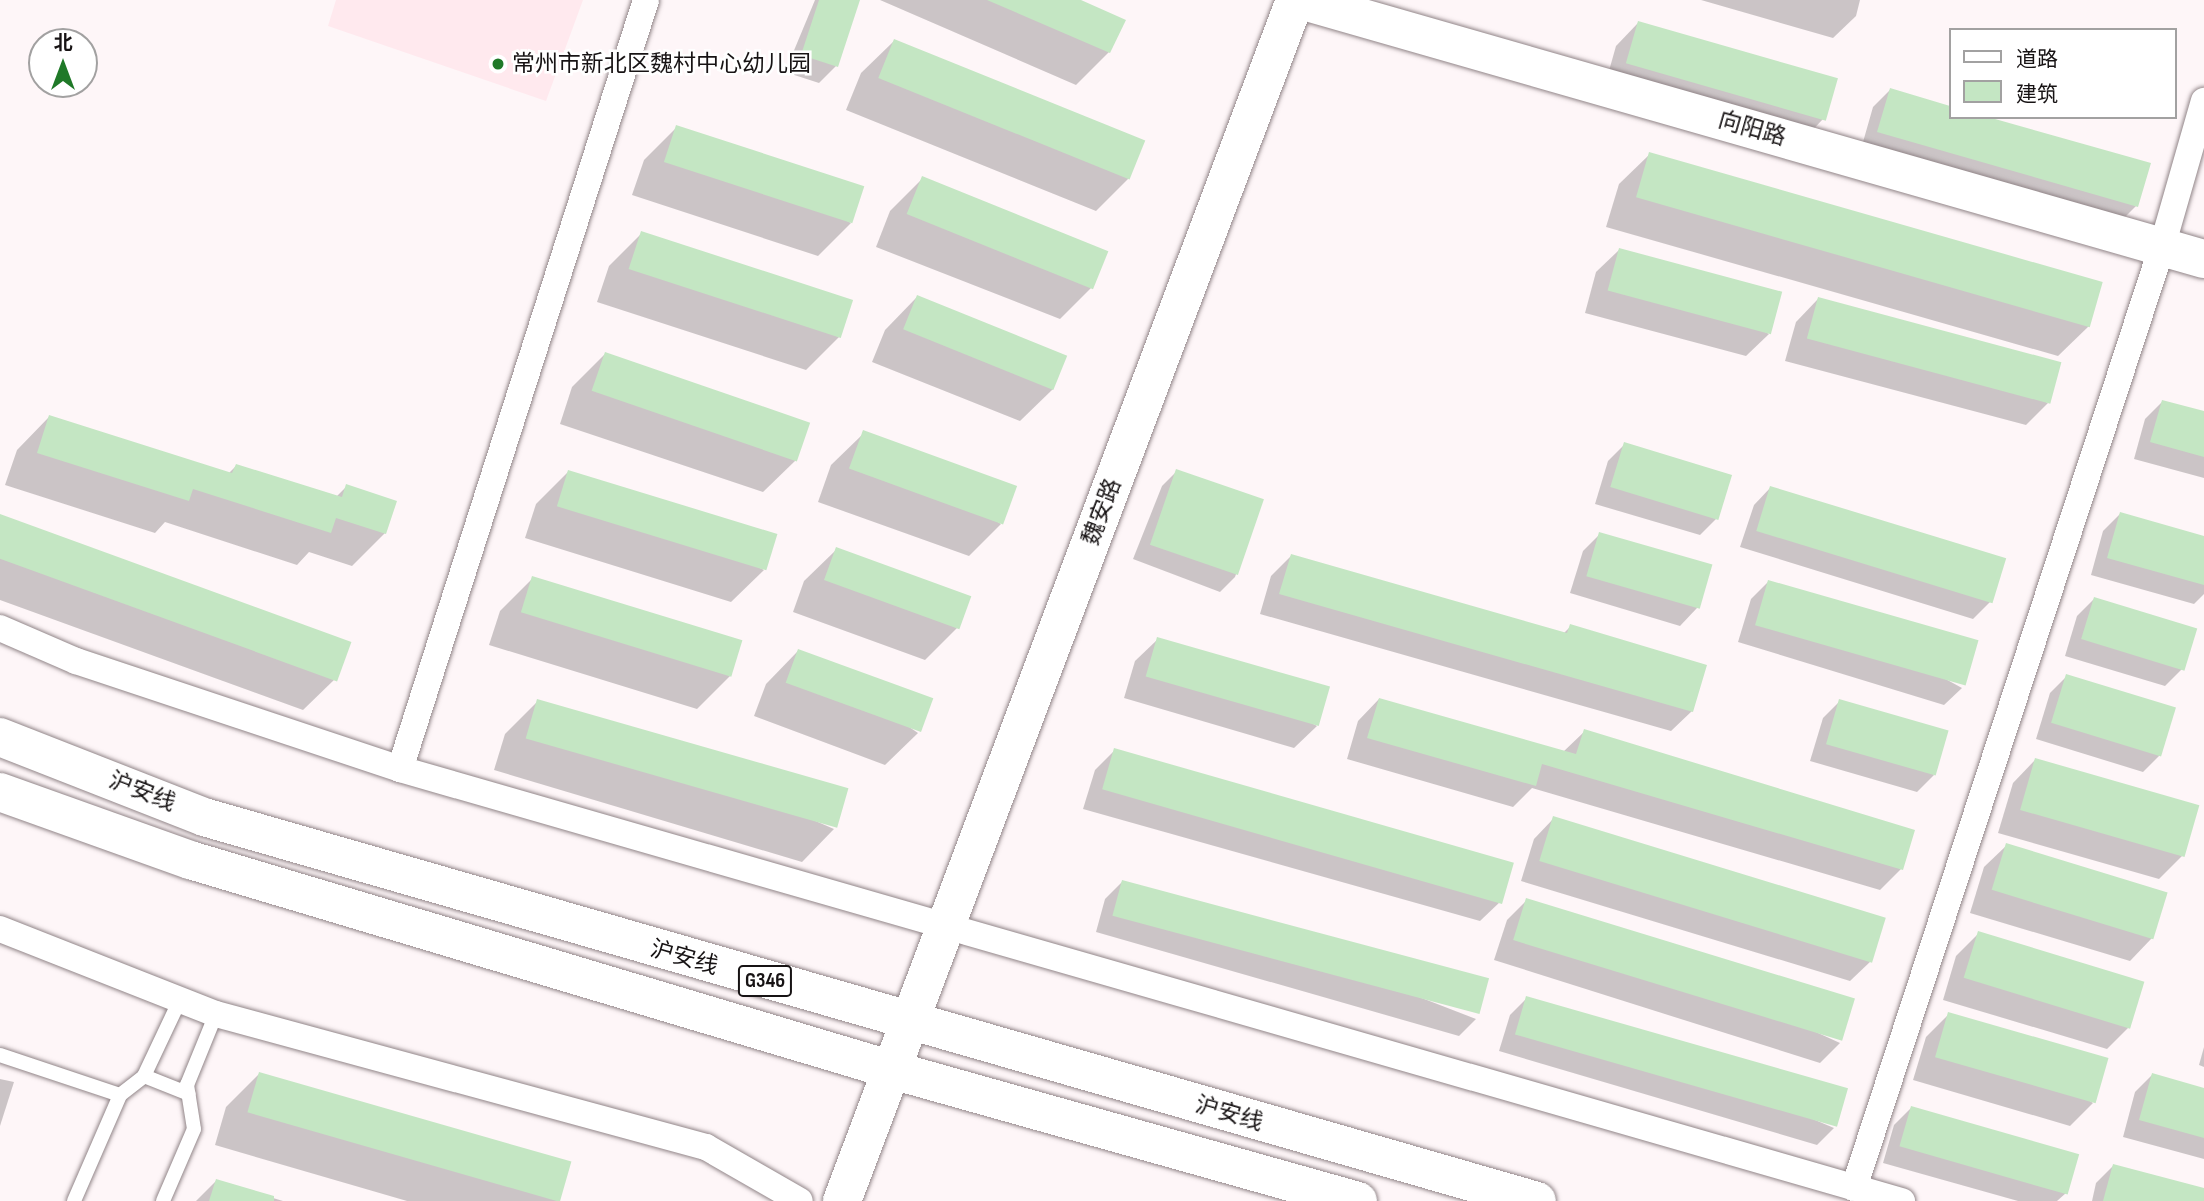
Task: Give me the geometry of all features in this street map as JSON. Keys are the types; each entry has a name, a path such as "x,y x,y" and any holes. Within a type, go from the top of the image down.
{"main road":[{"name":"向阳路","path":"1297,0 2204,259"},
{"name":"魏安路","path":"842,1201 1297,0"},
{"name":"沪安线","path":"0,737 204,817 909,1024 1537,1201"},
{"name":"沪安线","path":"0,792 190,860 892,1070 1358,1201"}],"street":[{"path":"400,769 646,0"},
{"path":"1854,1188 2162,247 2204,101"},
{"path":"0,628 75,661 400,769 1902,1201"},
{"path":"0,929 178,1002 216,1014 706,1147 800,1201"}],"lane":[{"path":"74,1201 120,1096 144,1076 178,1002"},
{"path":"163,1201 194,1129 189,1094 216,1014"},
{"path":"0,1055 120,1096"},
{"path":"144,1076 189,1094"}],"shaded area":[{"name":"常州市新北区魏村中心幼儿园","path":"336,0 583,0 546,101 328,26"}],"building":[{"path":"819,0 860,0 838,67 801,55"},
{"path":"987,0 1081,0 1126,20 1110,53"},
{"path":"1638,21 1838,78 1826,121 1626,63"},
{"path":"894,39 1145,141 1130,179 878,78"},
{"path":"1890,88 1948,105 1948,119 1995,119 2151,163 2138,207 1877,132"},
{"path":"676,125 864,186 852,223 664,162"},
{"path":"1649,152 2103,282 2090,327 1636,197"},
{"path":"922,176 1108,251 1093,289 907,214"},
{"path":"641,231 853,300 841,338 629,269"},
{"path":"1619,248 1782,292 1771,334 1608,291"},
{"path":"917,295 1067,356 1053,390 903,329"},
{"path":"1818,297 2061,362 2050,404 1807,339"},
{"path":"605,352 810,423 797,461 592,391"},
{"path":"2162,400 2204,411 2204,457 2150,442"},
{"path":"49,415 232,473 236,464 342,497 346,484 397,501 386,534 336,518 331,533 193,489 189,501 37,453"},
{"path":"863,430 1017,486 1003,525 849,469"},
{"path":"1624,442 1732,475 1718,520 1610,487"},
{"path":"1176,469 1264,499 1238,575 1150,545"},
{"path":"568,470 777,534 766,570 557,506"},
{"path":"1770,486 2006,558 1992,603 1756,531"},
{"path":"2120,512 2204,536 2204,585 2107,558"},
{"path":"0,514 351,642 337,681 0,559"},
{"path":"1599,532 1712,565 1700,609 1586,576"},
{"path":"836,547 971,596 959,629 824,580"},
{"path":"1291,554 1567,633 1570,624 1707,665 1693,712 1279,594"},
{"path":"532,576 742,640 731,677 521,612"},
{"path":"1768,580 1979,640 1966,686 1755,625"},
{"path":"2094,597 2197,629 2184,671 2081,639"},
{"path":"1157,637 1330,687 1319,726 1146,676"},
{"path":"798,649 933,698 921,732 786,683"},
{"path":"2066,674 2176,708 2161,756 2051,723"},
{"path":"1379,698 1576,754 1584,729 1915,830 1903,870 1542,764 1536,786 1367,738"},
{"path":"537,699 848,788 837,828 526,738"},
{"path":"1839,699 1949,730 1936,776 1826,744"},
{"path":"1114,748 1514,863 1502,904 1102,789"},
{"path":"2035,758 2199,805 2184,857 2020,810"},
{"path":"1553,816 1886,918 1872,963 1539,861"},
{"path":"2006,843 2168,892 2153,939 1992,890"},
{"path":"1122,880 1489,978 1479,1014 1112,916"},
{"path":"1526,898 1855,999 1842,1041 1513,940"},
{"path":"1978,931 2144,982 2130,1029 1964,978"},
{"path":"1526,996 1848,1088 1837,1127 1515,1034"},
{"path":"1948,1012 2109,1058 2096,1103 1935,1057"},
{"path":"259,1072 571,1162 560,1201 557,1201 247,1112"},
{"path":"2152,1073 2204,1088 2204,1138 2139,1120"},
{"path":"1911,1106 2079,1154 2068,1195 1899,1146"},
{"path":"2113,1164 2204,1188 2204,1201 2103,1201"},
{"path":"216,1179 274,1196 274,1201 209,1201"}],"place":[{"name":"常州市新北区魏村中心幼儿园","path":"498,64"}]}
